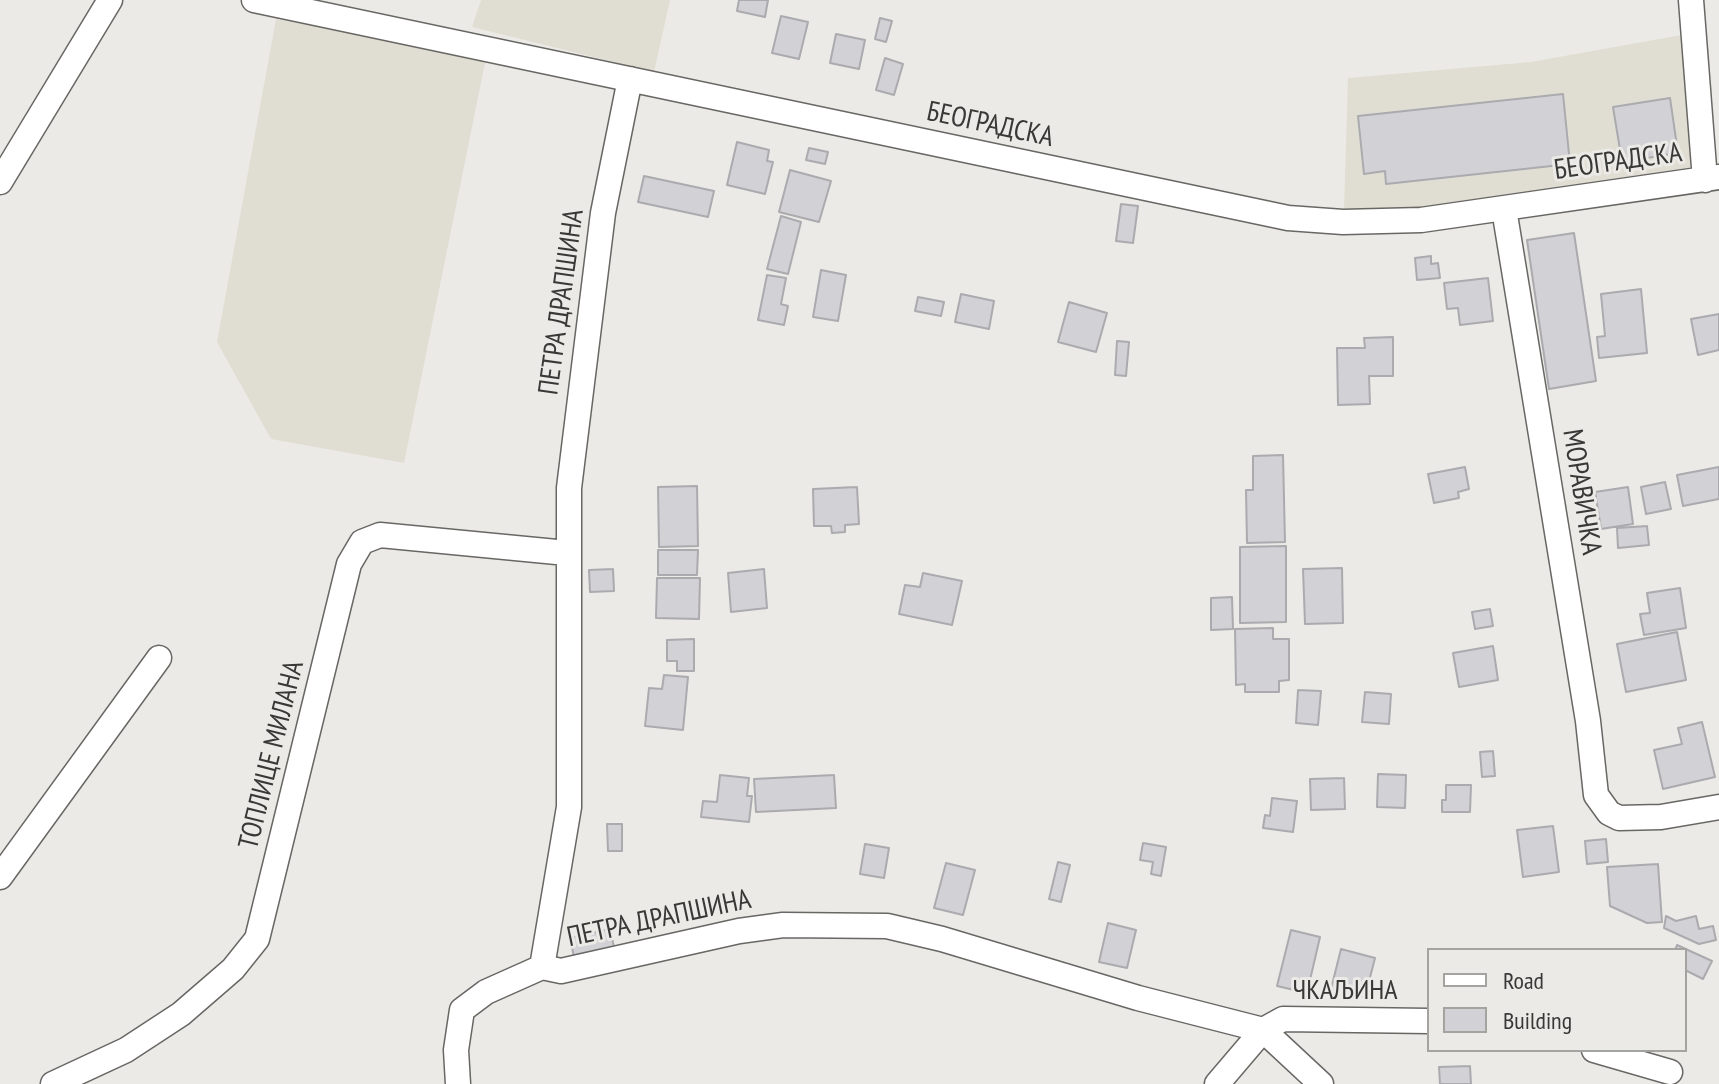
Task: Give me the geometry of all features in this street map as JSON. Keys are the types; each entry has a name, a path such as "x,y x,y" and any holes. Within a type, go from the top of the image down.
{"street":[{"path":"0,182 110,0"},
{"name":"БЕОГРАДСКА","path":"254,0 1288,218 1343,222 1421,220 1712,179"},
{"path":"1691,0 1712,179"},
{"name":"ПЕТРА ДРАПШИНА","path":"630,79 603,213 569,488 569,807 542,967 561,971 739,931 783,925 887,926 942,939 1138,998 1263,1030"},
{"name":"МОРАВИЧКА","path":"1504,209 1586,705 1594,784 1601,805 1619,818 1650,818 1719,807"},
{"name":"ТОПЛИЦЕ МИЛАНА","path":"53,1084 126,1050 181,1014 233,969 257,939 349,564 362,542 380,535 567,553"},
{"path":"0,877 159,658"},
{"path":"458,1084 456,1050 462,1010 486,992 542,967"},
{"name":"ЧКАЉИНА","path":"1263,1030 1283,1019 1305,1017 1427,1021"},
{"path":"1217,1084 1263,1030 1321,1084"},
{"path":"1601,1052 1670,1072"}],"shaded area":[{"path":"481,0 670,0 654,72 472,27"},
{"path":"276,19 486,58 404,463 271,439 217,342"},
{"path":"1687,34 1694,162 1687,172 1391,212 1344,209 1348,78 1531,62"}],"building":[{"path":"739,0 768,0 765,17 737,11"},
{"path":"781,16 808,22 799,59 772,53"},
{"path":"880,18 892,21 886,42 875,39"},
{"path":"836,34 865,40 859,69 830,63"},
{"path":"885,58 903,64 894,95 876,90"},
{"path":"1563,94 1570,164 1386,184 1385,171 1364,174 1358,116"},
{"path":"1670,98 1678,153 1622,162 1613,107"},
{"path":"737,142 769,150 767,161 773,162 765,194 727,185"},
{"path":"809,148 828,152 825,164 806,160"},
{"path":"790,170 831,181 819,222 779,212"},
{"path":"644,176 714,191 708,217 638,202"},
{"path":"1121,204 1138,206 1133,243 1116,241"},
{"path":"781,216 801,222 788,274 767,269"},
{"path":"1574,233 1596,381 1549,389 1527,240"},
{"path":"1431,256 1431,264 1438,263 1440,278 1417,280 1415,258"},
{"path":"821,270 846,275 838,321 813,317"},
{"path":"767,275 786,278 781,304 788,306 784,325 758,320"},
{"path":"1488,278 1493,321 1460,325 1458,308 1447,309 1444,283"},
{"path":"1641,289 1647,353 1599,358 1597,337 1605,336 1601,294"},
{"path":"961,294 994,301 989,329 955,322"},
{"path":"918,297 944,302 941,316 915,311"},
{"path":"1069,302 1107,313 1096,352 1058,342"},
{"path":"1719,314 1719,350 1698,355 1691,319"},
{"path":"1393,337 1393,376 1369,376 1370,404 1338,405 1337,348 1365,348 1364,338"},
{"path":"1117,341 1129,342 1126,376 1115,375"},
{"path":"1283,455 1285,542 1247,543 1246,490 1253,490 1253,456"},
{"path":"1465,467 1469,489 1458,492 1459,498 1434,503 1428,474"},
{"path":"1719,467 1719,499 1683,506 1677,475"},
{"path":"1665,482 1671,509 1646,514 1641,487"},
{"path":"697,486 698,546 659,547 658,487"},
{"path":"857,487 859,524 845,525 845,532 832,533 831,526 814,526 813,489"},
{"path":"1628,487 1633,524 1601,529 1595,492"},
{"path":"1647,526 1649,545 1618,548 1617,528"},
{"path":"1286,546 1286,622 1240,623 1240,547"},
{"path":"658,550 698,550 697,575 658,575"},
{"path":"1342,568 1343,623 1305,624 1303,569"},
{"path":"613,569 614,591 590,592 589,570"},
{"path":"764,569 767,608 731,612 728,573"},
{"path":"923,573 962,581 952,625 899,614 905,585 920,587"},
{"path":"657,578 700,578 699,619 656,618"},
{"path":"1680,588 1686,628 1644,635 1640,614 1650,613 1647,593"},
{"path":"1232,597 1233,629 1211,630 1211,598"},
{"path":"1490,609 1493,626 1475,629 1472,612"},
{"path":"1273,628 1273,639 1289,639 1289,680 1279,681 1279,692 1245,692 1245,684 1236,685 1235,629"},
{"path":"1677,632 1686,680 1626,692 1617,644"},
{"path":"694,639 694,671 677,671 677,661 667,661 667,640"},
{"path":"1493,646 1498,680 1459,687 1453,653"},
{"path":"664,675 688,677 683,730 645,726 649,688 662,689"},
{"path":"1298,690 1321,691 1318,725 1296,723"},
{"path":"1365,692 1391,694 1389,724 1362,722"},
{"path":"1702,722 1715,777 1663,789 1654,750 1682,744 1678,728"},
{"path":"1493,751 1495,776 1482,777 1480,752"},
{"path":"1378,774 1406,775 1405,808 1377,807"},
{"path":"720,775 749,778 747,796 752,796 749,822 701,817 703,801 717,802"},
{"path":"834,775 836,808 756,812 754,779"},
{"path":"1344,778 1345,809 1311,810 1310,779"},
{"path":"1446,785 1471,785 1470,812 1442,812"},
{"path":"1272,798 1297,801 1293,832 1263,828 1265,815 1270,816"},
{"path":"607,824 622,824 622,851 608,851"},
{"path":"1553,826 1559,872 1523,877 1517,830"},
{"path":"1606,839 1608,862 1587,864 1585,841"},
{"path":"1143,843 1166,847 1161,876 1151,874 1153,862 1140,860"},
{"path":"865,844 889,848 884,878 860,874"},
{"path":"1058,862 1070,865 1061,902 1049,899"},
{"path":"946,863 975,870 963,915 934,908"},
{"path":"1658,864 1662,922 1647,923 1610,906 1607,867"},
{"path":"1666,916 1676,921 1696,916 1699,929 1713,926 1716,940 1699,944 1664,928"},
{"path":"1108,923 1136,930 1127,968 1099,962"},
{"path":"610,929 614,947 574,957 570,938"},
{"path":"1291,930 1320,937 1307,993 1277,986"},
{"path":"1341,949 1375,958 1365,997 1331,989"},
{"path":"1687,950 1712,961 1703,979 1687,971"},
{"path":"1470,1066 1471,1084 1440,1084 1439,1067"}]}
